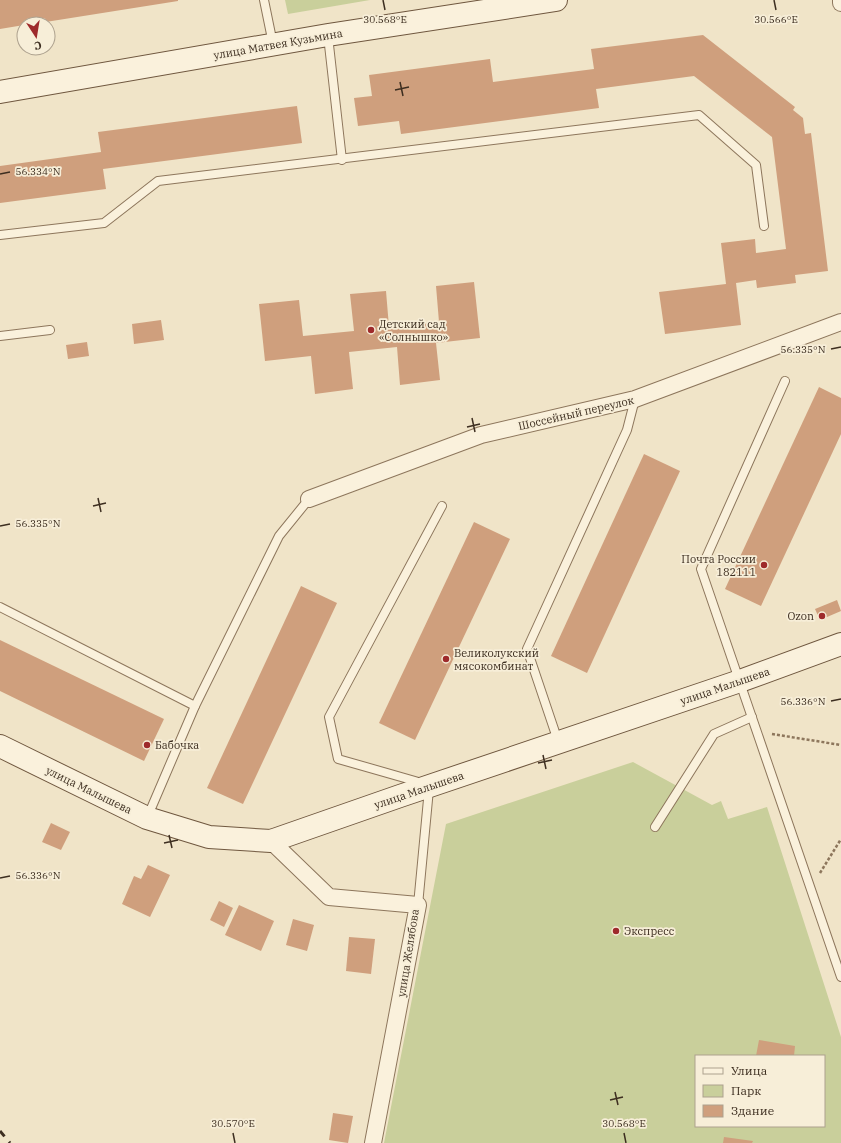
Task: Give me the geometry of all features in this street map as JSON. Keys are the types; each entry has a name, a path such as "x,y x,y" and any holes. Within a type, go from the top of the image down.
{"street":[{"name":"улица Матвея Кузьмина","path":"0,92 328,35 556,0"},
{"name":"Шоссейный переулок","path":"309,499 481,435 635,399 841,322"},
{"name":"улица Малышева","path":"0,746 147,818 209,837 271,841 740,681 841,644"},
{"name":"улица Желябова","path":"271,841 329,897 418,905 373,1143"}],"lane":[{"path":"264,0 274,44"},
{"path":"328,35 342,160"},
{"path":"0,235 104,223 158,181 342,160 699,115 756,165 764,226"},
{"path":"0,336 50,330"},
{"path":"786,381 702,569 841,977"},
{"path":"559,742 527,649 627,430 635,399"},
{"path":"147,818 194,706 279,536 309,499"},
{"path":"418,905 430,786 338,759 329,717 442,506"},
{"path":"0,607 194,706"},
{"path":"655,827 714,734 752,717"}],"path":[{"path":"757,732 841,746"},
{"path":"811,889 841,840"}],"green space":[{"path":"285,0 370,0 288,14"},
{"name":"Экспресс","path":"633,762 712,805 721,801 728,819 767,807 841,1037 841,1143 384,1143 446,824"}],"building":[{"path":"0,0 178,0 56,20 56,16 16,16 16,26 0,29"},
{"path":"703,35 795,107 793,110 803,118 805,134 811,133 828,271 795,275 796,283 757,288 756,280 736,283 741,325 665,334 659,292 726,284 721,243 755,239 756,253 786,249 772,137 694,76 596,89 599,108 401,134 399,121 358,126 354,98 372,96 369,75 490,59 493,82 594,69 591,49"},
{"path":"297,106 302,143 103,169 106,189 0,203 0,166 101,152 98,132"},
{"path":"474,282 480,338 436,343 440,380 400,385 397,347 349,352 353,389 315,394 311,356 265,361 259,304 299,300 303,336 354,331 350,294 386,291 389,327 439,322 436,286"},
{"path":"161,320 164,340 134,344 132,324"},
{"path":"87,342 89,356 68,359 66,345"},
{"path":"819,387 841,398 841,434 761,606 725,589"},
{"path":"644,454 680,471 587,673 551,656"},
{"path":"474,522 510,539 415,740 379,723"},
{"path":"301,586 337,603 243,804 207,788"},
{"path":"837,600 841,611 820,620 815,609"},
{"path":"0,640 164,719 144,761 0,691"},
{"path":"51,823 70,832 61,850 42,842"},
{"path":"148,865 170,875 150,917 122,904 134,876 141,879"},
{"path":"219,901 233,908 224,927 210,920"},
{"path":"239,905 274,921 261,951 225,935"},
{"path":"293,919 314,925 307,951 286,945"},
{"path":"349,937 375,939 371,974 346,971"},
{"path":"759,1040 795,1046 794,1055 756,1055"},
{"path":"333,1113 353,1116 348,1143 329,1140"},
{"path":"724,1137 753,1141 752,1143 723,1143"}],"railway":[{"path":"0,1131 10,1143"}],"place":[{"name":"Детский сад «Солнышко»","path":"371,330"},
{"name":"Почта России 182111","path":"764,565"},
{"name":"Ozon","path":"822,616"},
{"name":"Великолукский мясокомбинат","path":"446,659"},
{"name":"Бабочка","path":"147,745"},
{"name":"Экспресс","path":"616,931"}]}
